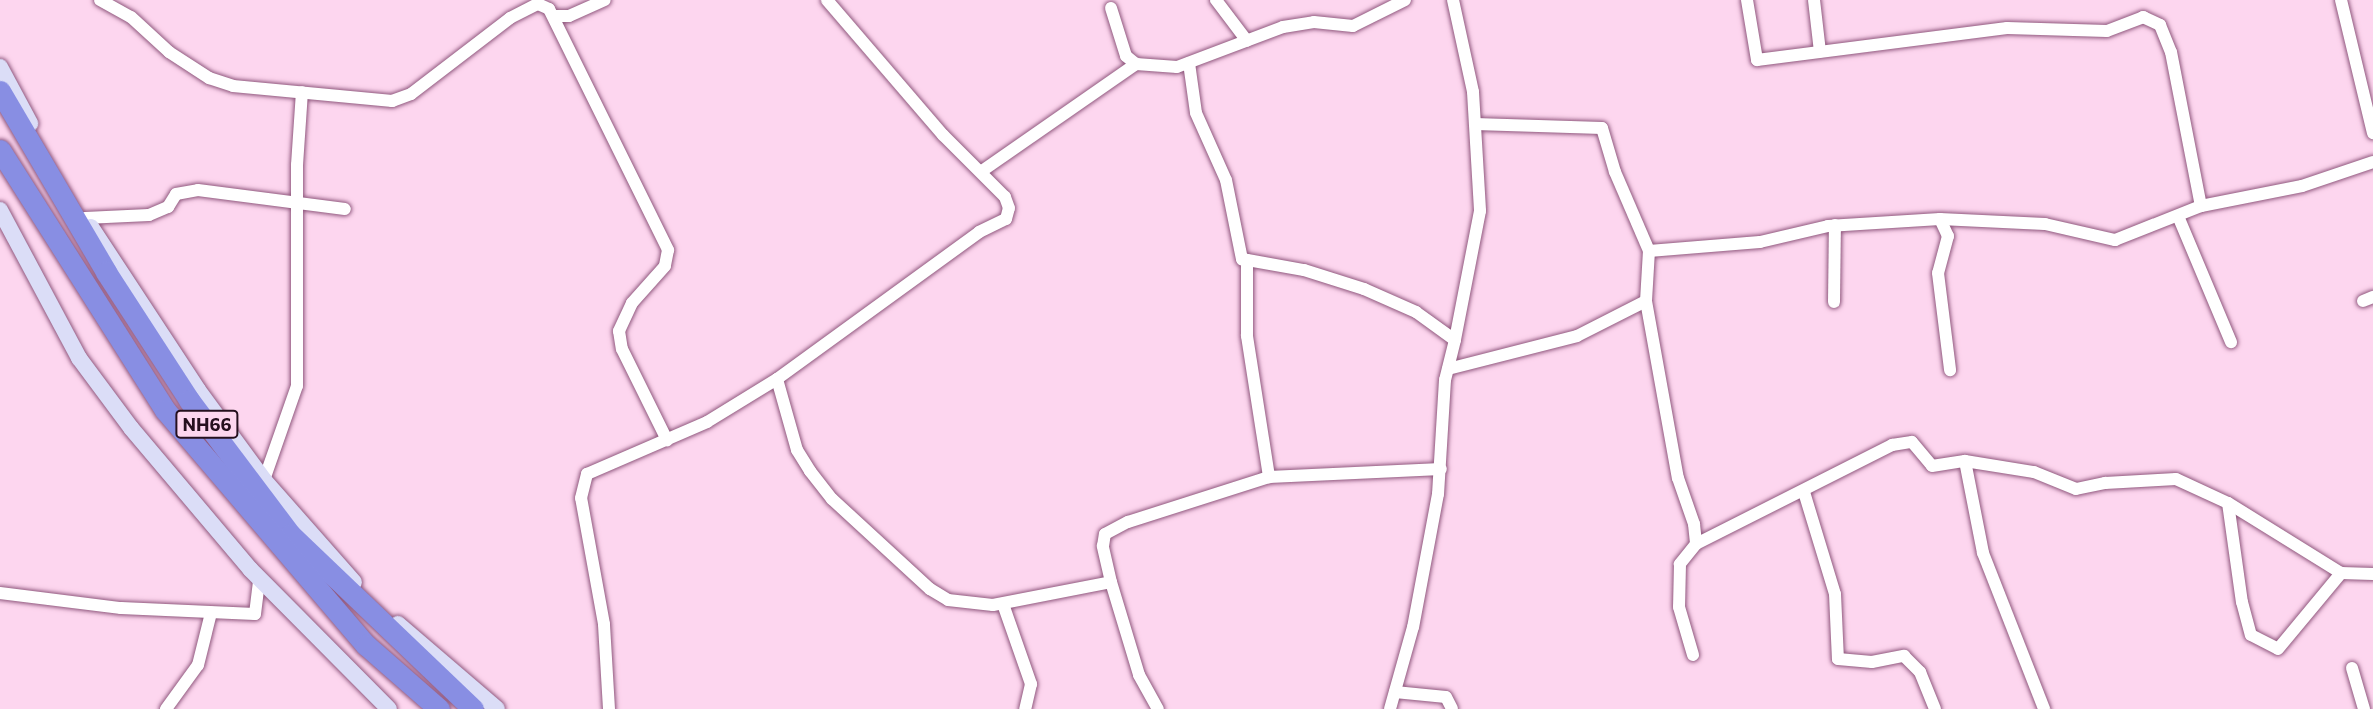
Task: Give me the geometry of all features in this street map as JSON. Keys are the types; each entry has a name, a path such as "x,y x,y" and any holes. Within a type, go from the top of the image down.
{"highway":[{"name":"NH66","path":"0,92 106,272 182,388 290,534 473,709"},
{"name":"NH66","path":"0,150 165,410 366,645 439,709"}],"street":[{"path":"100,0 131,17 169,52 209,78 233,86 392,101 411,94 480,40 538,4 554,16 668,250 665,266 632,303 619,331 622,348 667,440"},
{"path":"554,16 569,16 605,0"},
{"path":"609,709 604,624 581,498 587,474 707,422 777,379 979,232 1006,219 1005,197 982,171 943,135 827,0"},
{"path":"1216,0 1247,41"},
{"path":"982,171 1136,64 1189,64 1247,41 1314,22 1353,26 1405,0"},
{"path":"1391,709 1413,627 1441,470 1440,425 1448,369 1480,211 1475,124 1465,39 1453,0"},
{"path":"1747,0 1758,60 2007,28 2107,31 2143,17 2160,26 2171,52 2201,205"},
{"path":"1814,0 1820,51"},
{"path":"2341,0 2373,133"},
{"path":"1111,8 1117,37 1136,64"},
{"path":"1189,64 1196,113 1226,180 1240,255 1247,260 1294,267 1364,289 1416,312 1455,340"},
{"path":"0,67 85,218 198,390 264,480 350,579 496,709"},
{"path":"264,480 297,386 296,200 302,92"},
{"path":"1475,124 1602,128 1615,172 1649,251 1647,301 1678,478 1694,524 1696,544"},
{"path":"1649,251 1760,242 1835,225 1940,219 2045,224 2115,240 2201,205 2302,186 2373,162"},
{"path":"85,218 149,215 168,207 176,194 198,190 296,200 345,209"},
{"path":"0,210 79,358 148,449 259,579 389,709"},
{"path":"2178,216 2231,342"},
{"path":"1940,219 1948,236 1938,273 1950,370"},
{"path":"1834,302 1835,225"},
{"path":"1247,260 1247,336 1269,477"},
{"path":"1448,369 1577,336 1647,301"},
{"path":"777,379 797,450 832,499 930,589 962,603 1003,604 1111,582"},
{"path":"1693,655 1678,607 1680,564 1696,544 1804,492 1892,445 1912,442 1932,466 1965,461 2034,472 2076,489 2105,482 2176,479 2228,503 2342,573 2373,573"},
{"path":"1965,461 1983,553 2044,709"},
{"path":"1158,709 1139,675 1102,546 1105,534 1114,528 1269,477 1441,470"},
{"path":"1804,492 1835,594 1838,659 1872,662 1904,656 1920,672 1935,709"},
{"path":"2228,503 2242,602 2251,635 2278,649 2342,573"},
{"path":"0,593 121,608 255,614 259,579"},
{"path":"1003,604 1031,684 1026,709"},
{"path":"166,709 198,665 211,613"},
{"path":"2352,668 2364,709"},
{"path":"1395,692 1447,697 1452,709"}]}
